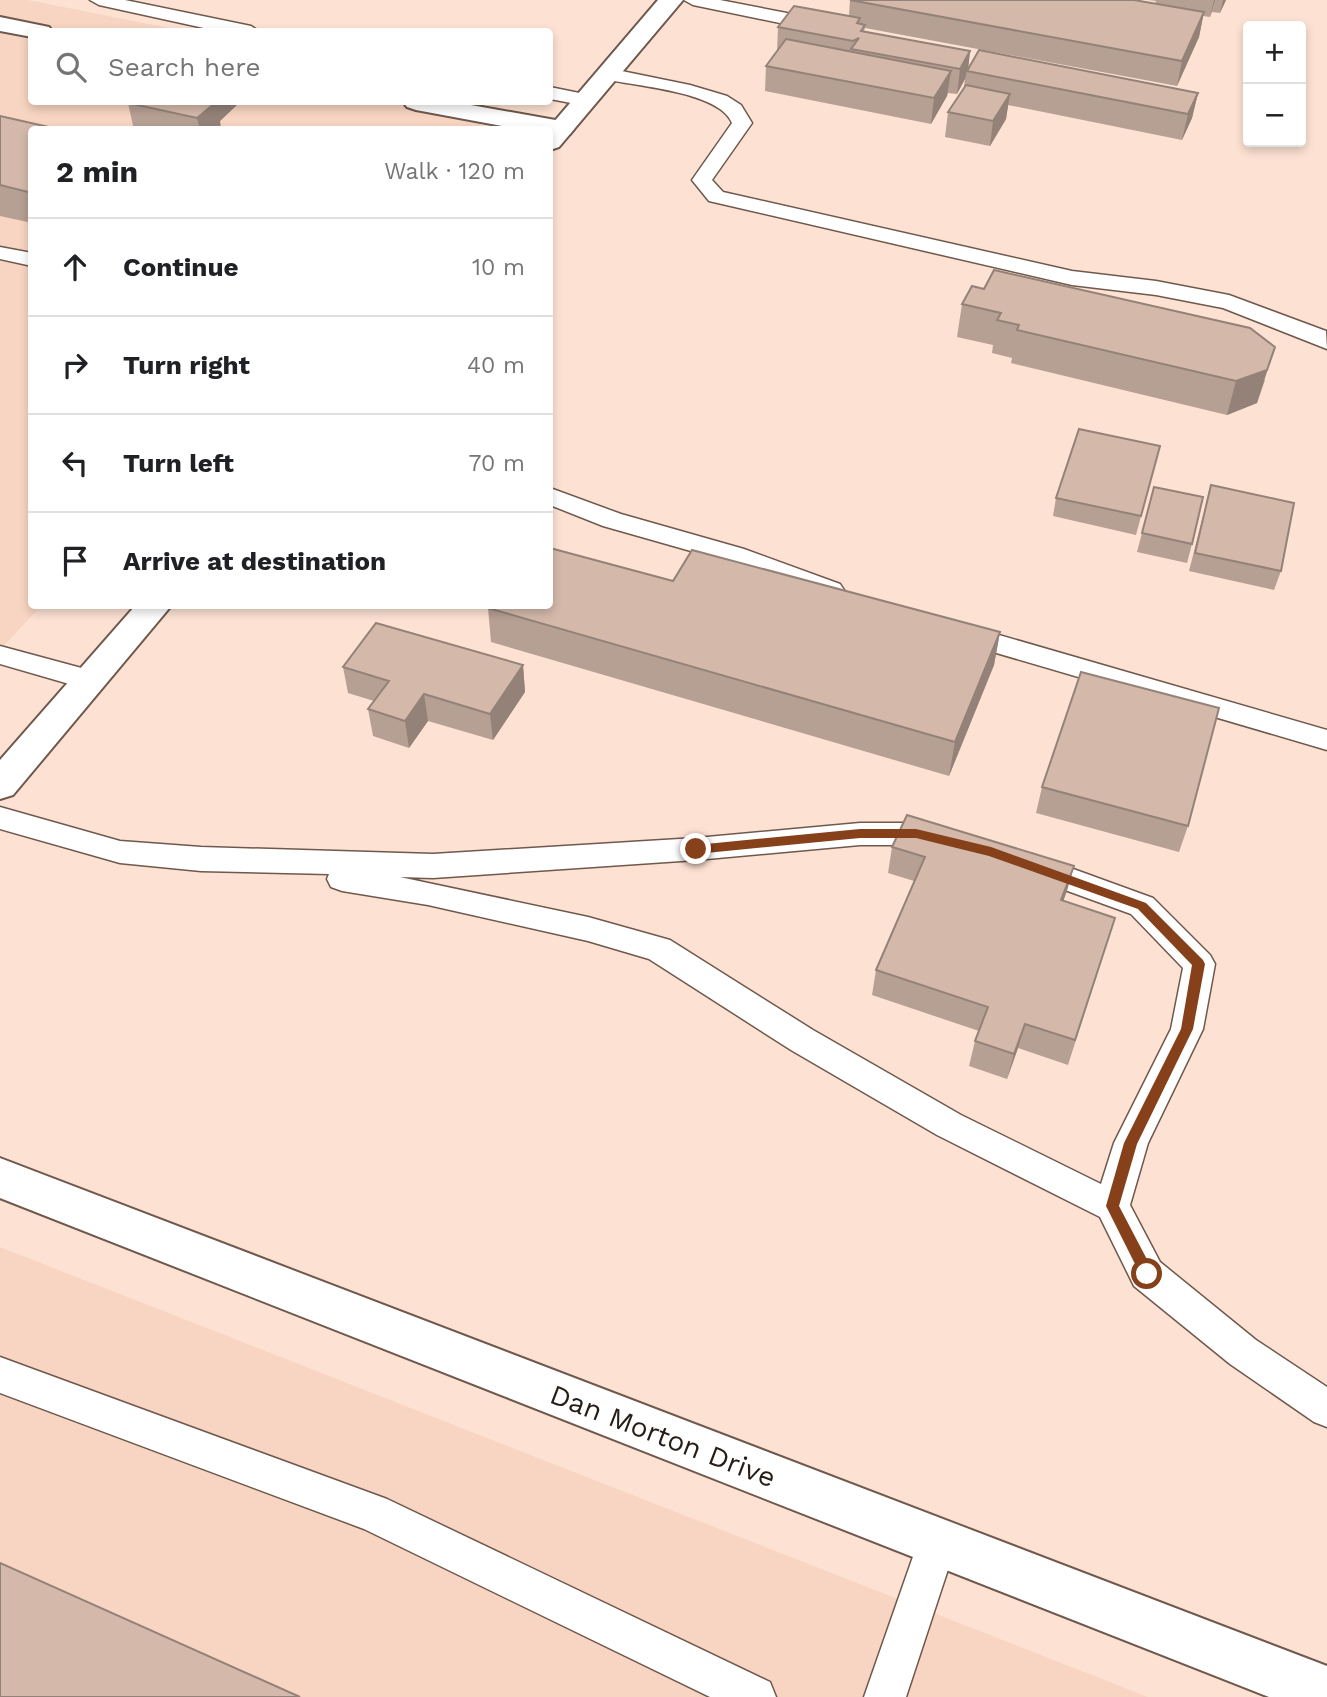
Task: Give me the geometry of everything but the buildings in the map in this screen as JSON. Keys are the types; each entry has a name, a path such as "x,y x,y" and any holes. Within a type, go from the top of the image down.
{"street":[{"path":"555,135 671,0"},
{"path":"0,24 28,29"},
{"path":"429,105 517,126"},
{"path":"0,785 151,609"},
{"name":"Dan Morton Drive","path":"0,1178 1327,1693"}],"lane":[{"path":"99,0 232,28"},
{"path":"693,0 840,30"},
{"path":"607,74 711,97 728,104 738,113 742,123 702,180 706,189 716,197 1072,278 1156,288 1228,302 1318,336 1327,342"},
{"path":"553,94 586,100"},
{"path":"0,253 28,259"},
{"path":"553,497 612,520 735,555 855,598"},
{"path":"933,624 1327,740"},
{"path":"0,655 90,680"},
{"path":"0,818 120,852 220,860 433,866 696,849 860,834 916,834 966,846"},
{"path":"1003,856 1142,906 1199,964 1187,1029 1131,1143 1112,1206"},
{"path":"220,860 428,893 588,929 659,949 802,1040 949,1125 1112,1206 1147,1274 1243,1352 1327,1409"},
{"path":"0,1375 373,1513 755,1697"},
{"path":"885,1697 937,1542"}],"shaded area":[{"path":"0,0 28,0 169,28 28,28 28,105 500,105 480,126 28,126 28,609 38,609 0,650"},
{"path":"0,1247 1148,1697 0,1697"}],"route":[{"path":"696,849 860,834 916,834 991,852 1142,906 1199,964 1187,1029 1131,1143 1112,1206 1147,1274"}]}
